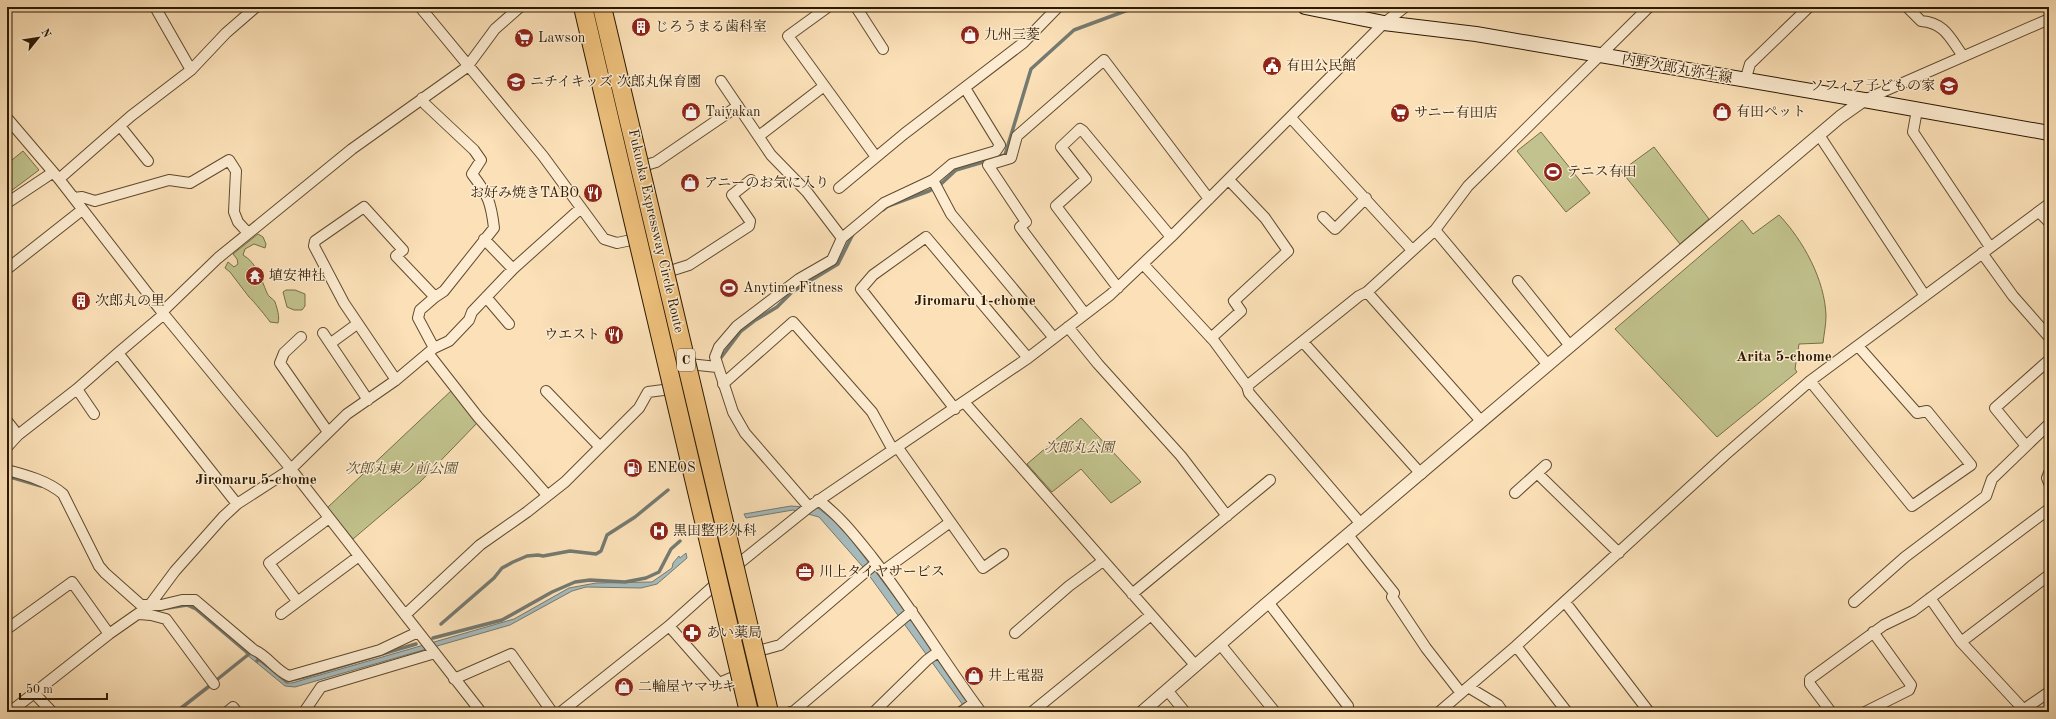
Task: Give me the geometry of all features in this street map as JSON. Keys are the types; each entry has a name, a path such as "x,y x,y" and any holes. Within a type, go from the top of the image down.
{"highway":[{"name":"Fukuoka Expressway Circle Route","path":"583,7 749,712"},
{"name":"Fukuoka Expressway Circle Route","path":"602,7 770,712"}],"main road":[{"name":"内野次郎丸弥生線","path":"1305,7 1384,22 1476,34 1745,81 1864,100 2049,134"}],"street":[{"path":"155,7 191,70"},
{"path":"7,203 56,176 120,126 191,70 226,33 256,7"},
{"path":"420,7 543,156 604,240 617,243 636,239"},
{"path":"7,446 18,435 77,389 163,313 213,263 248,233 352,149 422,98 468,67 495,29 520,7"},
{"path":"828,7 788,36 876,157"},
{"path":"856,7 883,49"},
{"path":"840,188 904,134 1023,43 1058,7"},
{"path":"561,712 669,626 737,565 808,507 955,409 1028,358 1118,288 1291,118 1384,22 1405,7"},
{"path":"1247,386 1358,296 1367,292 1435,230 1468,186 1649,7"},
{"path":"1745,81 1750,64 1809,7"},
{"path":"1907,7 1921,21 1933,22 1944,30 1963,56"},
{"path":"1142,712 1360,524 1421,474 1819,135 1864,100 2049,19"},
{"path":"1085,314 1020,227 1026,222 988,165 1011,158 1017,136 1104,60 1209,199"},
{"path":"721,81 771,155 807,192 842,238"},
{"path":"759,136 824,86"},
{"path":"808,507 745,433 733,412 717,367 715,357 719,347 737,326 800,279 832,260 842,238 884,203 933,180 952,164 996,151 1000,145 965,88"},
{"path":"422,98 425,104 474,150 481,160 472,174 484,190 491,204 494,228 444,291 435,296 420,310 418,318 431,351 478,417 548,495"},
{"path":"643,166 656,162 738,106"},
{"path":"1917,110 1913,132 2013,296 2049,337"},
{"path":"7,118 74,198 163,313 291,469 481,712"},
{"path":"1291,118 1366,198 1412,250"},
{"path":"120,126 148,161"},
{"path":"1118,288 1056,206 1086,179 1061,147 1080,129 1171,237"},
{"path":"1819,135 1925,296"},
{"path":"74,198 82,197 95,200 169,180 190,183 229,160 236,170 234,212 238,222 248,233"},
{"path":"667,272 689,265 749,226 750,221 732,195 751,180"},
{"path":"933,180 952,214 1054,338"},
{"path":"1210,338 1241,311 1234,301 1288,251 1265,218 1229,180"},
{"path":"1323,217 1335,229 1366,198"},
{"path":"1438,712 1452,708 1464,690 1516,646 1725,455 1810,381 2049,204"},
{"path":"396,380 357,324 314,246 315,241 364,207 403,250 396,256 435,296"},
{"path":"9,710 73,664 109,634 149,606 175,571 223,517 237,504 291,469 347,414 396,380 431,351 450,341 486,297 513,269 581,208"},
{"path":"7,268 82,210"},
{"path":"2039,212 2049,222"},
{"path":"1435,230 1548,365"},
{"path":"955,409 861,289 873,275 926,237 1028,358"},
{"path":"484,239 513,269"},
{"path":"1143,264 1210,338 1247,386 1250,393 1360,524"},
{"path":"1518,281 1570,346"},
{"path":"1367,292 1481,422"},
{"path":"486,297 509,324"},
{"path":"723,384 793,322 872,412 895,449 983,568 1004,554"},
{"path":"331,343 357,324"},
{"path":"1068,327 1098,364 1181,456 1227,516"},
{"path":"323,333 368,400"},
{"path":"301,337 284,353 280,363 328,432"},
{"path":"1303,342 1421,474"},
{"path":"1810,381 1912,506 1971,464 1928,411 1917,413 1858,346"},
{"path":"118,352 237,504"},
{"path":"2026,446 1995,408 2049,360"},
{"path":"689,364 717,367"},
{"path":"77,389 94,414"},
{"path":"405,616 480,545 565,482 639,408 648,392 671,389"},
{"path":"546,391 600,447"},
{"path":"964,402 1196,666"},
{"path":"7,421 18,435"},
{"path":"1854,602 1905,556 1986,496 1992,479 2049,424"},
{"path":"1515,493 1546,465"},
{"path":"7,470 23,474 56,487 63,494 99,566 129,596 141,605 161,605 182,600 195,600 254,650 263,653 284,674 289,676 380,650 418,632"},
{"path":"1537,473 1619,553"},
{"path":"2049,474 2047,478 2049,483"},
{"path":"1132,594 1270,480"},
{"path":"818,500 840,520 875,564 883,571 981,712"},
{"path":"1831,712 1810,684 1810,679 1873,632 1913,611 2049,509"},
{"path":"297,602 269,563 329,518"},
{"path":"883,571 949,523"},
{"path":"1348,535 1394,594 1392,597 1426,648 1464,690 1498,705 1503,712"},
{"path":"281,614 359,556"},
{"path":"1015,633 1069,586 1103,561"},
{"path":"758,651 780,645 875,564"},
{"path":"1961,642 2049,576"},
{"path":"7,629 72,582 109,634"},
{"path":"1930,598 1961,642 2022,711 2049,692"},
{"path":"1268,602 1348,706"},
{"path":"1565,602 1649,712"},
{"path":"790,712 794,711 912,611"},
{"path":"139,614 151,615 166,619 214,684"},
{"path":"1032,712 1151,615"},
{"path":"669,626 719,683 738,675"},
{"path":"1865,712 1909,690 1911,684 1873,632"},
{"path":"1220,644 1275,712"},
{"path":"1516,646 1567,712"},
{"path":"874,712 926,660 938,652"},
{"path":"304,712 321,687 434,653"},
{"path":"454,679 511,654 552,712"},
{"path":"1167,690 1185,712"},
{"path":"34,693 52,712"},
{"path":"961,712 974,703"},
{"path":"227,712 233,707 237,712"}],"green space":[{"name":"テニス有田","path":"1541,132 1590,193 1566,212 1517,151"},
{"path":"1654,147 1709,219 1680,244 1621,171"},
{"path":"23,151 39,170 7,194 7,164"},
{"path":"1779,215 1804,248 1822,289 1826,316 1823,343 1799,344 1795,369 1797,372 1717,437 1615,329 1742,220 1753,234"},
{"path":"258,234 263,237 266,244 265,248 254,244 245,249 243,255 252,262 268,294 275,302 279,321 278,323 270,322 230,272 225,268 228,262 234,267 238,264 237,259 233,254"},
{"path":"286,290 295,290 305,294 305,306 302,310 294,310 287,307 283,292"},
{"name":"次郎丸東ノ前公園","path":"453,389 479,421 420,482 353,539 327,508"},
{"name":"次郎丸公園","path":"1081,418 1141,482 1111,503 1081,469 1052,492 1027,464"}],"shaded area":[{"path":"791,506 818,508 833,520 850,538 911,619 976,712 968,712 863,567 819,517 793,510 746,518 744,514"},
{"path":"686,553 687,558 657,584 641,588 586,587 572,591 510,625 295,687 285,686 246,654 247,650 286,683 292,683 514,619 569,588 596,583 652,582 672,568 673,563 679,556 680,558"}],"waterway":[{"path":"1001,156 1005,155 1031,69 1074,30 1136,7"},
{"path":"883,210 888,206 929,191 941,184 956,170 990,160"},
{"path":"720,359 741,331 777,307 792,292 838,264 853,234"},
{"path":"7,476 41,486"},
{"path":"441,624 494,578 502,568 513,562 527,556 543,556 570,551 596,554 601,551 607,535 635,517 668,490"},
{"path":"433,638 502,620 552,592 575,582 590,580 625,582 646,578 659,572 671,549 680,541"},
{"path":"161,609 187,605 196,609 249,654"},
{"path":"283,678 287,681 304,677 416,644"},
{"path":"214,682 249,654"},
{"path":"257,661 259,659 268,666"},
{"path":"176,712 212,684"}],"place":[{"name":"じろうまる歯科室","path":"641,27"},
{"name":"九州三菱","path":"970,35"},
{"name":"Lawson","path":"524,38"},
{"name":"有田公民館","path":"1272,66"},
{"name":"ニチイキッズ 次郎丸保育園","path":"516,82"},
{"name":"ソフィア子どもの家","path":"1949,86"},
{"name":"Taiyakan","path":"691,112"},
{"name":"有田ペット","path":"1722,112"},
{"name":"サニー有田店","path":"1400,113"},
{"name":"テニス有田","path":"1553,172"},
{"name":"アニーのお気に入り","path":"690,183"},
{"name":"お好み焼きTABO","path":"593,193"},
{"name":"埴安神社","path":"255,276"},
{"name":"Anytime Fitness","path":"729,288"},
{"name":"次郎丸の里","path":"81,301"},
{"name":"ウエスト","path":"614,335"},
{"name":"ENEOS","path":"633,468"},
{"name":"黒田整形外科","path":"659,531"},
{"name":"川上タイヤサービス","path":"805,572"},
{"name":"あい薬局","path":"692,633"},
{"name":"井上電器","path":"974,676"},
{"name":"二輪屋ヤマサキ","path":"624,687"}],"district":[{"name":"Jiromaru 1-chome","path":"975,301"},
{"name":"Arita 5-chome","path":"1784,357"},
{"name":"Jiromaru 5-chome","path":"256,480"}]}
